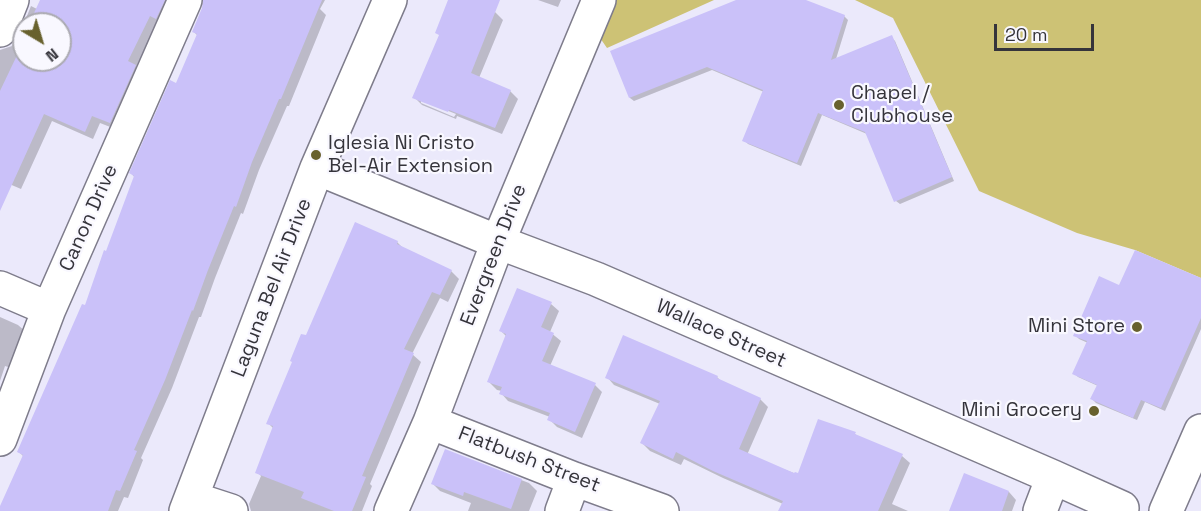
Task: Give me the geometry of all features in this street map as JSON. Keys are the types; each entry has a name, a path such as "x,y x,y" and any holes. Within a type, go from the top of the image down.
{"street":[{"path":"0,30 12,0"},
{"name":"Canon Drive","path":"0,439 49,309 185,0"},
{"name":"Laguna Bel Air Drive","path":"188,504 317,168 390,0"},
{"name":"Evergreen Drive","path":"391,511 430,422 498,242 599,0"},
{"name":"Wallace Street","path":"317,168 498,242 597,279 1122,508"},
{"path":"0,288 49,309"},
{"name":"Flatbush Street","path":"430,422 662,511"},
{"path":"1166,511 1201,431"},
{"path":"1040,511 1053,477"},
{"path":"562,511 574,479"},
{"path":"188,504 231,511"}],"shaded area":[{"path":"612,0 714,0 607,48 598,35"},
{"path":"855,0 1201,0 1201,278 1135,250 1077,233 979,191 893,18"}],"building":[{"path":"40,0 165,0 156,19 150,16 128,61 136,65 110,123 92,116 85,132 44,114 0,211 0,91 12,66 12,72 72,72 72,12 34,12"},
{"path":"203,0 322,0 252,162 236,207 234,206 165,380 134,450 137,451 120,491 116,490 108,511 0,511 0,506 23,455 17,452 82,304 85,305 104,250 106,251 134,176 129,173 170,80 176,83 197,34 192,32"},
{"path":"448,0 500,0 471,73 511,90 495,128 412,98 439,35 435,33"},
{"name":"Chapel / Clubhouse","path":"736,0 806,0 845,15 831,60 892,35 952,177 894,202 865,132 818,113 797,163 742,141 763,90 707,67 629,98 610,51"},
{"path":"355,222 398,241 397,244 452,270 440,295 432,292 404,349 414,353 362,476 366,477 352,511 334,511 301,498 304,492 255,473 273,426 266,424 292,362 290,361 301,334 306,335"},
{"name":"Mini Store","path":"1135,250 1201,278 1201,318 1161,408 1141,400 1133,418 1090,399 1097,385 1072,374 1087,341 1073,336 1099,276 1119,285"},
{"path":"517,288 552,302 541,327 554,333 542,361 596,383 575,432 547,420 550,413 499,394 502,387 487,382 506,334 499,331"},
{"path":"623,335 718,376 717,378 761,398 739,449 794,473 798,473 818,419 856,432 855,434 903,454 878,511 778,511 783,501 713,471 676,452 673,459 640,443 660,401 605,378"},
{"path":"445,449 522,479 511,509 464,492 463,496 431,484"},
{"path":"964,473 1009,491 1002,511 949,511"}],"place":[{"name":"Chapel / Clubhouse","path":"839,105"},
{"name":"Iglesia Ni Cristo Bel-Air Extension","path":"316,155"},
{"name":"Mini Store","path":"1137,327"},
{"name":"Mini Grocery","path":"1094,411"}]}
